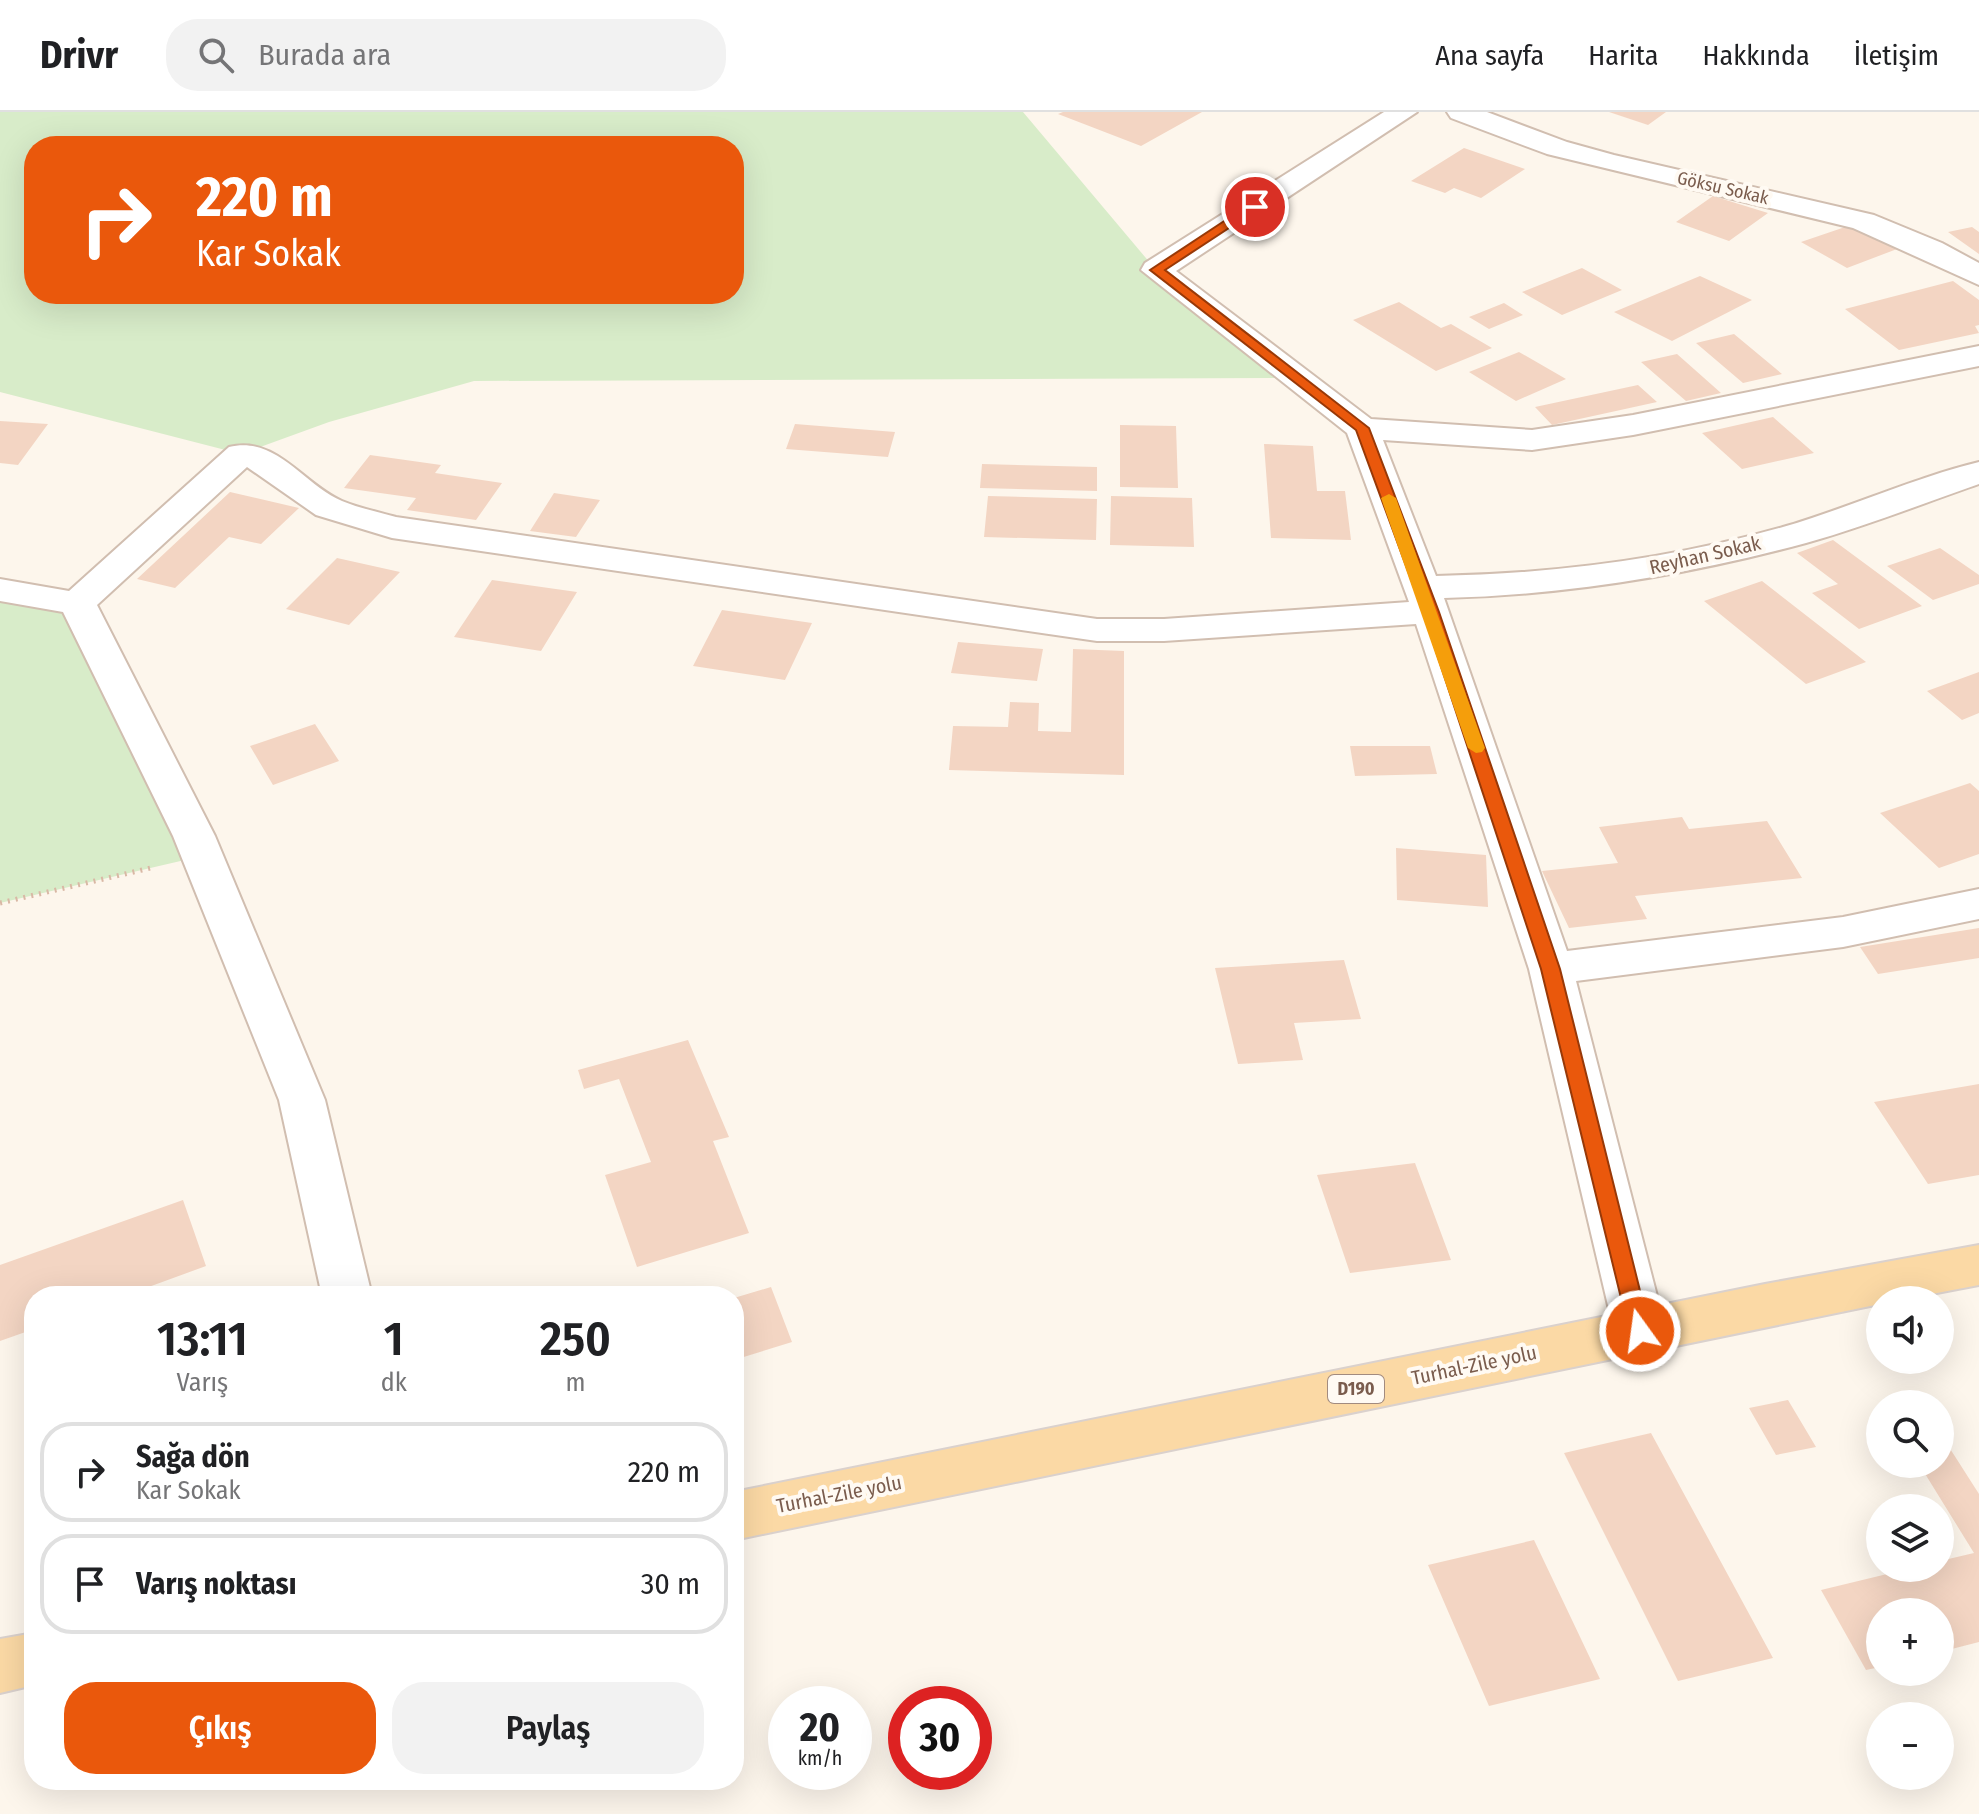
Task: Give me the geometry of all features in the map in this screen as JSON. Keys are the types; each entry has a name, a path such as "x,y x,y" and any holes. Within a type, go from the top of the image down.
{"main road":[{"name":"Turhal-Zile yolu","path":"744,1514 1979,1265"},
{"path":"0,1666 24,1661"}],"street":[{"path":"1403,112 1156,270 1362,428 1426,600 1551,969 1640,1331"},
{"name":"Göksu Sokak","path":"1461,112 1557,148 1863,221 1931,249 1979,276"},
{"path":"1362,428 1532,440 1633,425 1979,356"},
{"name":"Reyhan Sokak","path":"77,603 241,454 264,461 328,508 392,527 1097,630 1164,630 1426,600 1495,587 1666,564 1796,534 1979,472"},
{"path":"0,590 77,603 202,856 302,1100 345,1286"},
{"path":"1551,969 1843,932 1979,904"}],"path":[{"path":"0,903 202,856"}],"green space":[{"path":"0,112 1023,112 1156,270 1296,378 474,381 329,422 241,454 0,392"},
{"path":"0,590 77,603 202,856 0,903"}],"building":[{"path":"1202,112 1141,146 1058,114"},
{"path":"1609,112 1666,112 1648,125"},
{"path":"1464,148 1525,169 1481,198 1454,188 1445,193 1411,181"},
{"path":"1713,196 1768,213 1729,241 1676,222"},
{"path":"1851,225 1897,249 1847,268 1801,242"},
{"path":"1972,227 1979,232 1979,254 1948,232"},
{"path":"1582,268 1622,290 1562,315 1522,292"},
{"path":"1700,276 1752,300 1672,341 1614,312"},
{"path":"1953,281 1979,300 1979,325 1975,326 1979,333 1899,350 1845,309"},
{"path":"1399,302 1441,328 1451,324 1492,348 1436,371 1353,320"},
{"path":"1504,303 1523,315 1489,329 1469,317"},
{"path":"1734,334 1782,374 1743,383 1696,343"},
{"path":"1519,352 1566,379 1516,401 1469,372"},
{"path":"1677,354 1721,393 1686,401 1641,362"},
{"path":"1638,385 1657,402 1552,425 1535,407"},
{"path":"1773,417 1814,453 1742,469 1702,433"},
{"path":"0,421 48,424 18,465 0,463"},
{"path":"795,424 895,432 888,457 786,449"},
{"path":"1120,425 1176,426 1178,488 1120,487"},
{"path":"1264,444 1313,446 1317,491 1345,491 1351,540 1271,538"},
{"path":"370,455 441,465 435,473 502,483 476,520 407,510 416,498 344,488"},
{"path":"982,464 1097,467 1097,491 980,488"},
{"path":"230,492 299,508 261,544 229,537 175,588 137,579"},
{"path":"554,493 600,500 576,537 530,531"},
{"path":"988,496 1097,499 1096,540 984,537"},
{"path":"1111,496 1192,498 1194,547 1110,545"},
{"path":"1833,540 1922,606 1859,629 1812,593 1838,584 1797,553"},
{"path":"1940,548 1979,575 1979,584 1933,600 1887,566"},
{"path":"337,558 400,572 349,625 286,609"},
{"path":"492,580 577,592 541,651 454,637"},
{"path":"1762,581 1866,662 1806,684 1704,601"},
{"path":"722,610 812,623 785,680 693,666"},
{"path":"958,642 1043,649 1037,681 951,673"},
{"path":"1073,649 1124,651 1124,775 949,770 953,726 1008,727 1010,702 1039,703 1038,731 1071,732"},
{"path":"1979,672 1979,713 1962,720 1927,691"},
{"path":"315,724 339,761 273,785 250,746"},
{"path":"1350,746 1430,746 1437,774 1355,776"},
{"path":"1970,783 1979,791 1979,854 1939,868 1880,813"},
{"path":"1682,817 1689,829 1767,821 1802,878 1635,896 1647,919 1569,928 1542,871 1618,863 1599,827"},
{"path":"1396,848 1486,855 1488,907 1397,900"},
{"path":"1979,928 1979,958 1878,974 1860,947"},
{"path":"1344,960 1361,1019 1294,1023 1303,1060 1238,1064 1215,968"},
{"path":"688,1040 729,1137 713,1141 749,1233 637,1267 605,1175 651,1162 619,1079 584,1089 578,1070"},
{"path":"1979,1084 1979,1175 1928,1184 1874,1102"},
{"path":"1415,1163 1451,1260 1350,1273 1317,1175"},
{"path":"183,1200 206,1266 151,1286 24,1286 24,1333 0,1341 0,1265"},
{"path":"771,1287 792,1342 744,1357 744,1295"},
{"path":"1788,1400 1816,1447 1776,1455 1749,1408"},
{"path":"1651,1433 1773,1658 1678,1681 1564,1453"},
{"path":"1954,1455 1979,1494 1979,1642 1954,1648 1954,1598 1866,1598 1866,1670 1821,1590 1866,1579 1866,1582 1954,1582 1954,1558 1974,1553 1954,1521 1954,1494 1938,1494 1928,1478 1954,1478"},
{"path":"1534,1540 1600,1679 1489,1706 1428,1565"}],"slow traffic":[{"path":"1389,498 1476,748"}],"route":[{"path":"1255,207 1156,270 1362,428 1431,612 1551,969 1640,1331"}]}
